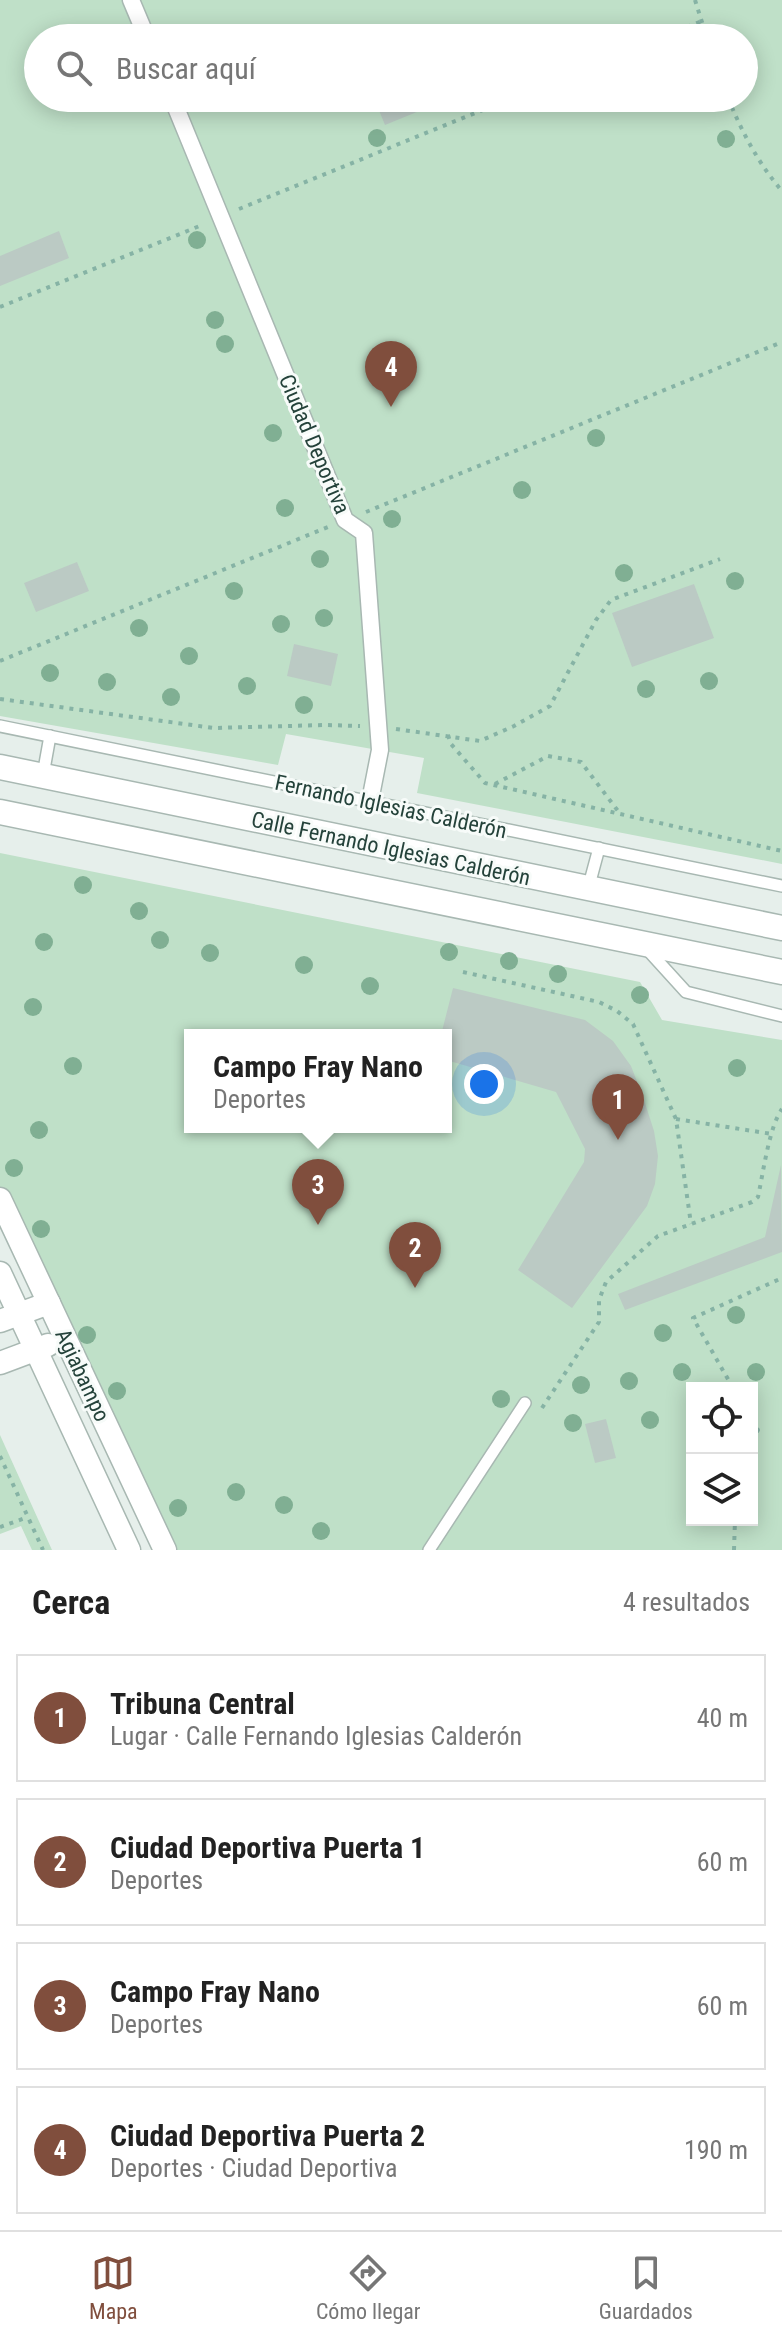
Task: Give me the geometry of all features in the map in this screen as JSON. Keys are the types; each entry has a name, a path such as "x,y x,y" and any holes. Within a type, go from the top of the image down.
{"street":[{"path":"131,0 141,24"},
{"name":"Ciudad Deportiva","path":"178,112 345,520 364,533 380,750 370,801"},
{"name":"Calle Fernando Iglesias Calderón","path":"0,767 782,928"},
{"name":"Calle Fernando Iglesias Calderón","path":"0,812 782,972"},
{"name":"Agiabampo","path":"0,1199 165,1550"},
{"name":"Agiabampo","path":"0,1273 10,1318 36,1350 129,1550"},
{"path":"10,1318 49,1303"},
{"path":"0,1363 65,1339"}],"lane":[{"name":"Fernando Iglesias Calderón","path":"0,726 782,886"},
{"path":"43,775 50,736"},
{"path":"588,889 599,848"},
{"path":"643,944 686,992 782,1016"},
{"path":"429,1550 525,1403"}],"path":[{"path":"695,0 703,24"},
{"path":"694,24 702,21"},
{"path":"0,307 478,112"},
{"path":"734,112 765,171 782,191"},
{"path":"0,661 782,342"},
{"path":"0,699 214,728 378,727 480,741 550,706 596,620 611,600 720,559"},
{"path":"448,735 451,744 485,783 782,851"},
{"path":"493,785 548,756 581,762 621,815"},
{"path":"463,972 599,1002 633,1024 676,1119 691,1224"},
{"path":"540,1411 599,1322 599,1300 606,1282 658,1236 752,1202 758,1197 772,1134 782,1109"},
{"path":"676,1119 772,1134"},
{"path":"730,1382 693,1318 782,1278"},
{"path":"0,1456 43,1550"},
{"path":"0,1473 7,1470"},
{"path":"0,1527 28,1517"},
{"path":"734,1550 735,1526"}],"green space":[{"path":"0,0 782,0 782,864 417,793 424,758 286,734 278,765 0,716"},
{"path":"0,853 640,982 662,1020 782,1040 782,1550 177,1550 0,1188"},
{"path":"0,1435 52,1550 32,1550 21,1526 0,1534"}],"building":[{"path":"380,112 417,112 385,125"},
{"path":"59,231 69,258 0,286 0,256"},
{"path":"77,562 89,591 36,612 24,583"},
{"path":"694,584 714,638 632,667 612,613"},
{"path":"294,644 338,654 331,686 287,676"},
{"path":"453,988 585,1020 613,1041 631,1066 654,1131 658,1156 655,1184 647,1206 572,1308 518,1270 584,1162 585,1149 556,1092 452,1062 452,1029 443,1029"},
{"path":"781,1165 782,1252 625,1310 618,1294 765,1237"},
{"path":"606,1419 616,1458 595,1463 585,1424"}],"place":[{"name":"Ciudad Deportiva Puerta 2","path":"391,407"},
{"name":"Tribuna Central","path":"618,1140"},
{"name":"Campo Fray Nano","path":"318,1225"},
{"name":"Ciudad Deportiva Puerta 1","path":"415,1288"}]}
